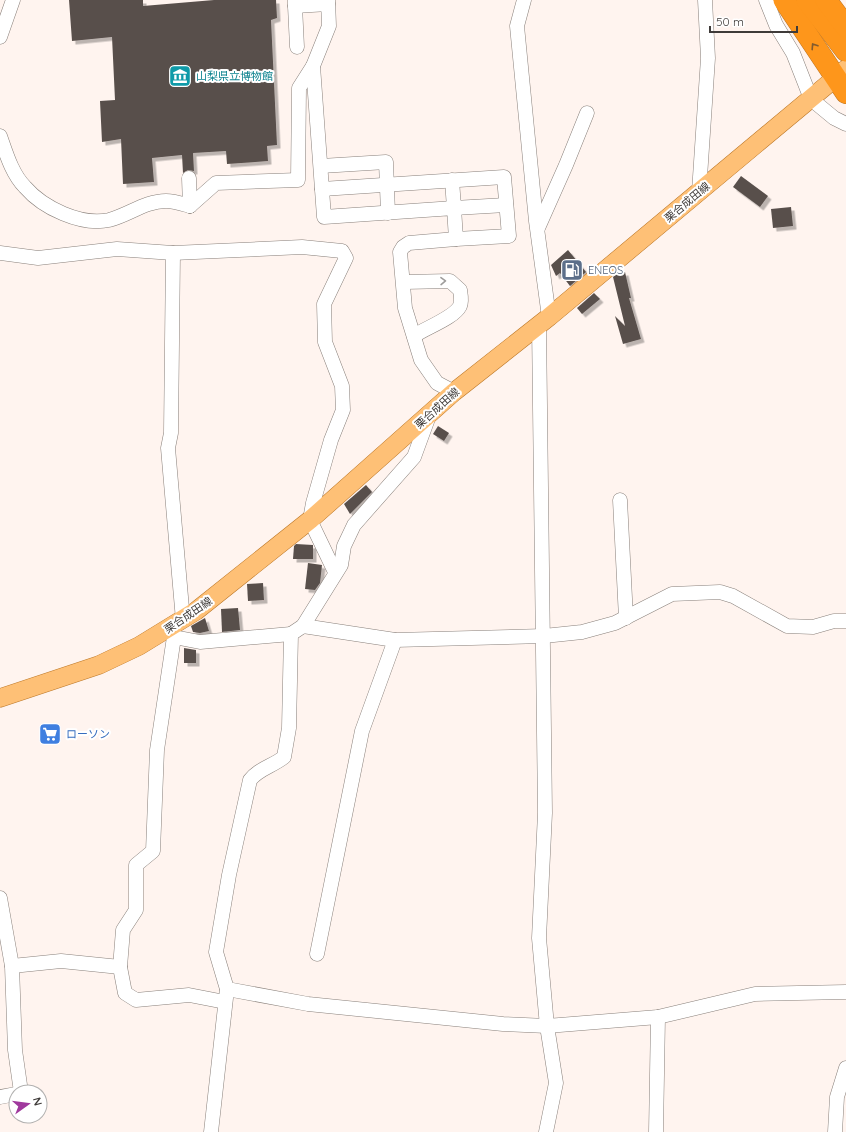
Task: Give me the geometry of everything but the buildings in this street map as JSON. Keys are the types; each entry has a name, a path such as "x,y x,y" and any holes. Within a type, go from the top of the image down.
{"highway":[{"path":"784,0 842,80"},
{"path":"807,0 842,38"},
{"path":"826,0 842,38"}],"main road":[{"name":"栗合成田線","path":"0,698 99,665 177,628 310,520 429,416 454,392 544,321 811,99 842,80"}],"street":[{"path":"0,38 13,0"},
{"path":"524,0 518,26 544,321 545,813 538,938 547,1026 556,1083 546,1132"},
{"path":"699,192 708,58 705,0"},
{"path":"766,0 776,25 793,53 811,99 834,118 846,124"},
{"path":"190,206 216,183 298,180 299,88 313,66 329,26 328,2 295,3 297,47"},
{"path":"313,66 324,217 506,205"},
{"path":"537,228 566,165 587,113"},
{"path":"0,136 7,156 24,187 43,204 61,213 82,220 108,220 126,214 147,204 167,201 190,206"},
{"path":"321,166 386,162 388,213"},
{"path":"322,188 504,177 509,236 409,243 403,247 400,252 404,282 405,308 421,360 437,383 454,392"},
{"path":"189,178 190,206"},
{"path":"452,180 456,239"},
{"path":"0,253 38,258 117,249 173,253 302,247 342,251 346,258 324,304 325,342 342,386 343,410 330,440 313,503 310,520 335,572"},
{"path":"173,253 171,433 168,448 177,628 157,750 153,851 136,865 136,910 123,930 120,967 125,993 136,1000 188,995 226,995 503,1024 547,1026 658,1017 756,994 846,992"},
{"path":"404,282 450,281 460,290 462,301 456,311 414,336"},
{"path":"177,628 200,642 291,634 303,626 335,572 341,565 344,546 354,524 414,457 429,416"},
{"path":"620,500 626,618"},
{"path":"303,626 395,640 544,636 582,632 626,618 672,594 720,592 733,596 787,626 813,627 834,621 846,621"},
{"path":"211,1132 226,995 216,952 229,875 250,780 255,773 275,764 284,757 289,728 291,634"},
{"path":"317,954 362,731 395,640"},
{"path":"0,898 12,966 15,1050 20,1084"},
{"path":"12,966 61,961 120,967"},
{"path":"656,1132 658,1017"},
{"path":"835,1132 837,1097 846,1068"}],"place":[{"name":"山梨県立博物館","path":"180,76"},
{"name":"ENEOS","path":"572,270"},
{"name":"ローソン","path":"50,734"}]}
